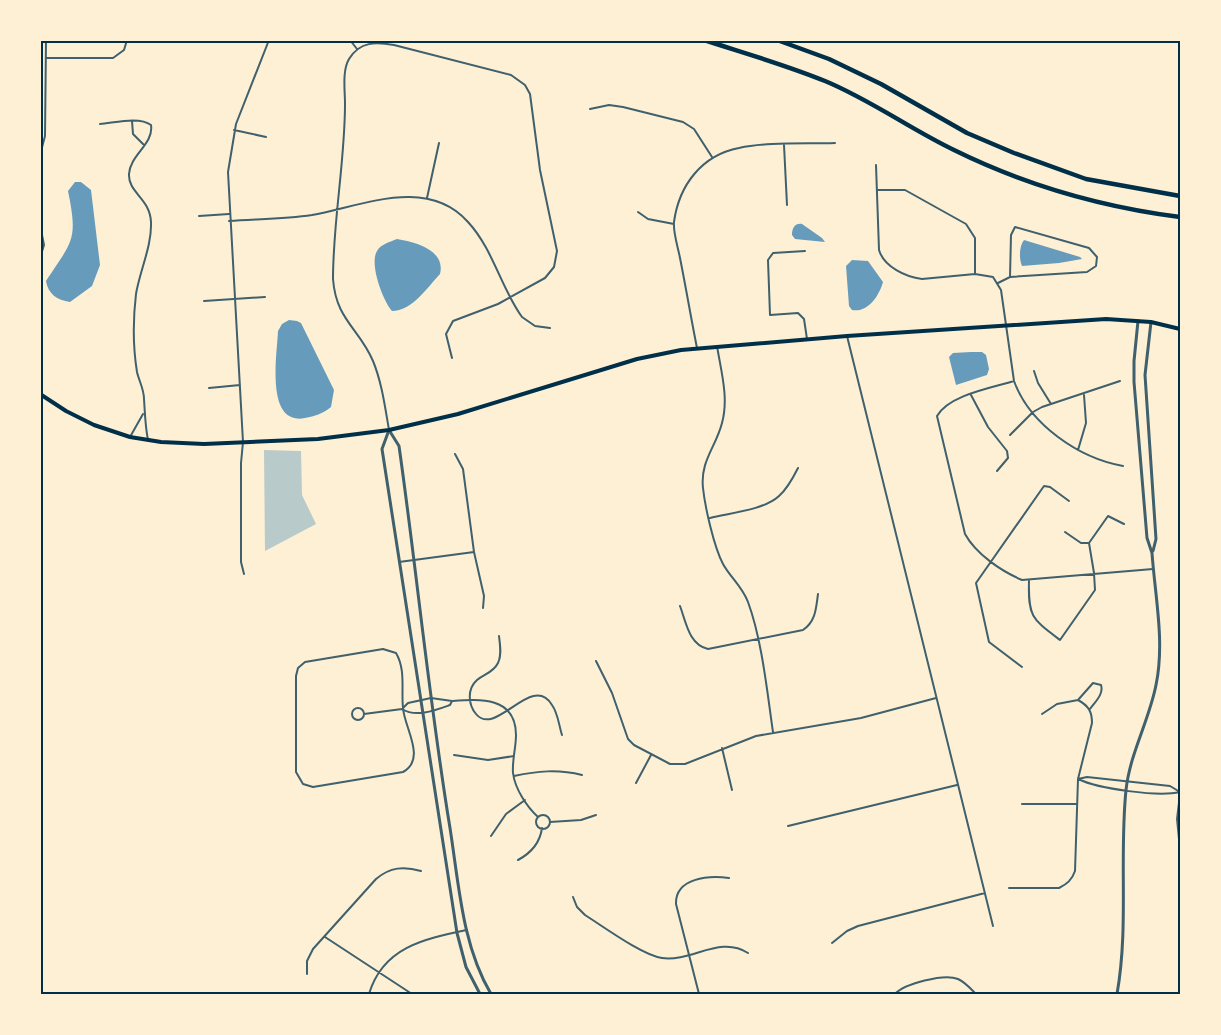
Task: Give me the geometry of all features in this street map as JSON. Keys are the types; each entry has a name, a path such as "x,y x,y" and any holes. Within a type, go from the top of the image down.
{"highway":[{"path":"704,40 824,80 885,110 953,150 1008,174 1068,194 1128,210 1180,217"},
{"path":"777,40 829,59 881,84 967,133 1014,153 1086,179 1180,196"}],"main road":[{"path":"40,394 87,421 130,437 148,440 172,443 243,442 341,437 389,430 458,414 637,359 697,348 1106,319 1151,322 1180,329"}],"street":[{"path":"40,155 45,136 46,40"},
{"path":"46,58 113,58 124,50 127,40"},
{"path":"244,574 241,463 243,442 228,172 234,130 269,40"},
{"path":"350,40 357,49"},
{"path":"452,358 446,334 453,321 510,297 545,278 554,267 557,258 539,161 532,102 527,88 511,75 375,42 357,49 350,57 346,68 344,143 333,267 335,295 344,319 360,337 374,363 389,430 399,446 440,770 467,930 474,960 491,994"},
{"path":"590,109 609,105 682,122 694,129 712,157"},
{"path":"132,121 133,134 144,144"},
{"path":"100,124 132,121 147,122 151,125 152,132 132,163 129,174 132,186 147,205 151,219 151,238 142,265 135,308 136,366 144,397 148,440"},
{"path":"234,130 266,137"},
{"path":"697,348 674,224 679,202 689,183 701,166 712,157 738,148 835,142"},
{"path":"427,198 439,143"},
{"path":"784,145 787,205"},
{"path":"876,165 879,250 882,260 914,278 975,274 993,278 1001,290 1017,390 1033,412 1064,442 1097,459 1124,466"},
{"path":"878,190 905,190 966,224 975,238 975,274"},
{"path":"229,221 308,215 393,198 427,198 453,209 474,229 510,297 525,320 535,327 550,328"},
{"path":"638,212 648,219 674,224"},
{"path":"199,216 229,214"},
{"path":"40,225 44,245 40,258"},
{"path":"998,283 1010,277 1087,272 1096,266 1097,257 1089,248 1015,227 1011,235 1010,277"},
{"path":"805,251 773,253 768,260 770,315 798,314 804,319 807,339"},
{"path":"204,301 265,297"},
{"path":"1116,994 1122,953 1126,789 1135,749 1159,672 1160,644 1152,553 1147,538 1134,382 1138,321"},
{"path":"1151,322 1145,375 1156,539 1152,553"},
{"path":"847,336 993,926"},
{"path":"717,346 724,389 724,412 720,431 704,468 703,491 719,557 746,598 757,639 773,732"},
{"path":"1034,370 1038,383 1051,404"},
{"path":"1014,381 951,402 942,408 938,416 964,534 970,544 1011,576 1029,581 1153,569"},
{"path":"1010,435 1033,412 1120,381"},
{"path":"209,388 240,386"},
{"path":"1078,450 1086,423 1084,394"},
{"path":"971,395 988,427 1007,452 1008,458 997,471"},
{"path":"130,437 144,414"},
{"path":"389,430 382,449 457,933 466,967 480,994"},
{"path":"455,454 463,469 474,552 484,596 483,608"},
{"path":"710,518 773,501 787,487 798,468"},
{"path":"1022,667 993,645 986,634 976,583 1044,486 1050,487 1069,501"},
{"path":"1029,581 1032,616 1037,623 1060,640 1095,590 1089,543 1108,516 1124,524"},
{"path":"1065,532 1081,543 1089,543"},
{"path":"399,562 474,552"},
{"path":"680,606 693,639 701,647 708,649 798,631 807,627 815,615 818,594"},
{"path":"499,636 500,652 497,664 489,673 476,681 470,693 474,712 484,719 497,717 530,697 545,698 554,708 562,735"},
{"path":"383,649 391,650 399,660 404,687 402,709 410,731 413,754 412,763 407,770 313,787 300,781 296,772 296,676 298,668 303,663 383,649"},
{"path":"596,661 612,693 624,733 631,743 670,764 680,765 722,748 773,732 861,718 936,698"},
{"path":"1009,888 1059,888 1073,877 1078,779 1092,723 1090,709 1101,694 1101,685 1093,683 1078,700 1057,704 1042,714"},
{"path":"402,709 408,703 432,698 452,701 489,700 499,704 506,710 515,727 514,776 525,800 538,818 537,823 542,828"},
{"path":"1078,700 1090,709"},
{"path":"364,714 402,709 408,712 433,711 450,705 452,701"},
{"path":"358,708 362,709 364,714 363,718 358,720 352,715 354,709 358,708"},
{"path":"722,748 732,790"},
{"path":"454,755 488,760 514,756"},
{"path":"636,783 651,755"},
{"path":"514,776 542,771 582,775"},
{"path":"1078,779 1087,777 1128,780 1170,786 1180,792"},
{"path":"1078,779 1087,783 1168,795 1180,792"},
{"path":"788,826 957,785"},
{"path":"1180,792 1177,819 1180,849"},
{"path":"491,836 506,814 525,800"},
{"path":"1022,804 1076,804"},
{"path":"538,818 546,815 550,822"},
{"path":"518,860 536,845 542,828 550,822 581,820 596,815"},
{"path":"307,974 309,955 380,875 399,868 421,871"},
{"path":"699,994 676,904 678,891 688,882 702,878 716,876 729,878"},
{"path":"832,943 847,931 858,926 985,893"},
{"path":"573,897 577,907 585,915 651,955 670,958 729,946 748,953"},
{"path":"369,994 387,962 407,947 467,930"},
{"path":"325,937 412,994"},
{"path":"895,994 904,987 948,977 958,979 976,994"}],"shaded area":[{"path":"264,450 301,451 302,495 316,524 265,551"}],"water":[{"path":"75,182 81,182 91,190 100,265 92,286 70,302 54,296 46,281 71,239 73,220 68,191"},
{"path":"797,224 802,224 825,242 795,239 792,235 793,228"},
{"path":"397,239 428,249 434,253 441,266 440,274 419,298 406,307 392,311 378,282 375,257 381,247"},
{"path":"1024,240 1082,259 1022,266 1020,253"},
{"path":"852,260 868,261 883,282 872,302 858,310 852,310 849,306 846,266"},
{"path":"289,320 301,323 334,390 331,407 305,418 292,418 284,411 276,386 278,331 282,324"},
{"path":"982,352 986,355 989,369 987,375 956,385 949,357 953,353"}]}
